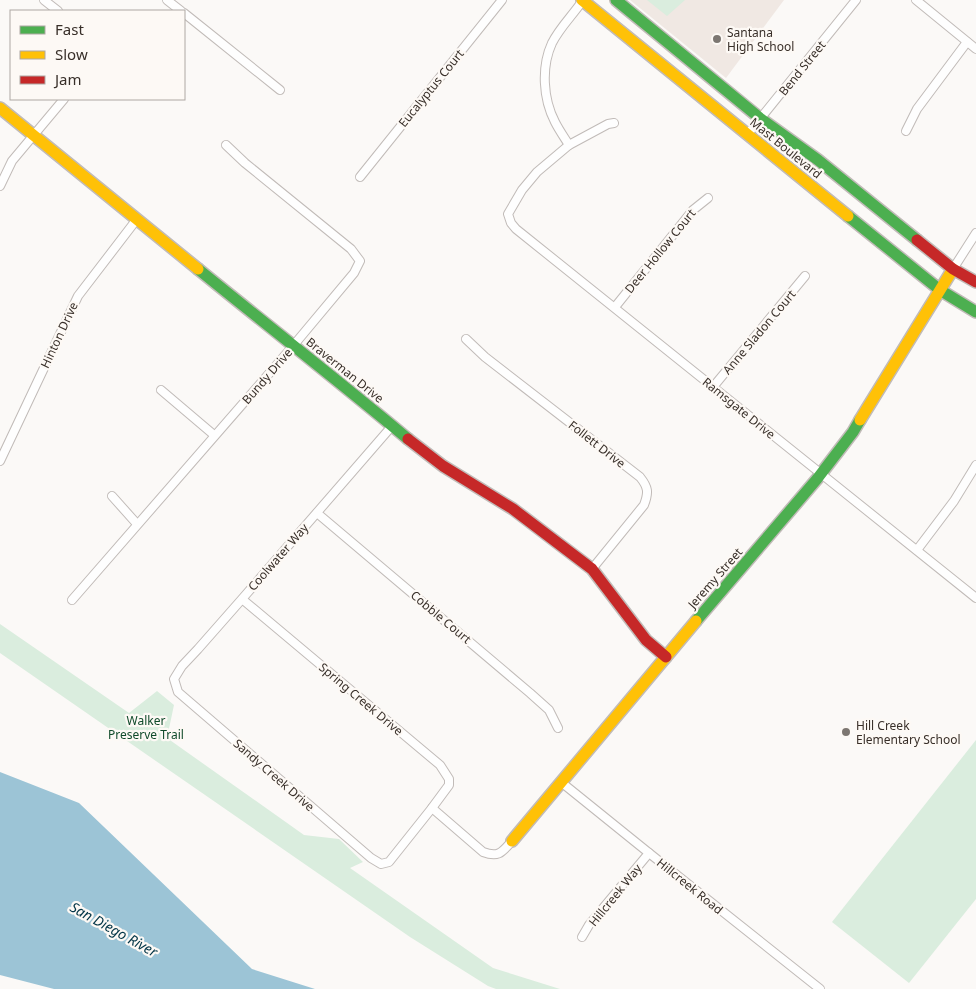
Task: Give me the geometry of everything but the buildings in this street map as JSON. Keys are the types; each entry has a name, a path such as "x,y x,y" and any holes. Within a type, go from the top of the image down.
{"street":[{"path":"44,0 57,10"},
{"path":"167,0 180,10"},
{"name":"Eucalyptus Court","path":"360,177 502,0"},
{"path":"583,0 563,24 552,44 546,64 546,95 555,123 569,145 608,124 614,123"},
{"name":"Mast Boulevard","path":"583,0 940,290 976,312"},
{"name":"Mast Boulevard","path":"616,0 761,119 818,160 953,269 976,282"},
{"name":"Bend Street","path":"747,135 856,0"},
{"path":"916,0 976,49"},
{"path":"185,14 280,90"},
{"path":"906,131 917,109 968,42"},
{"path":"0,186 12,161 63,100"},
{"name":"Braverman Drive","path":"0,108 434,460 513,510 592,569 646,640 666,658"},
{"name":"Bundy Drive","path":"72,600 293,346 354,273 360,261 351,249 245,163 226,145"},
{"name":"Ramsgate Drive","path":"569,145 538,172 522,190 508,214 516,229 976,598"},
{"name":"Deer Hollow Court","path":"615,307 692,210 708,198"},
{"name":"Hinton Drive","path":"0,461 78,296 137,219"},
{"name":"Jeremy Street","path":"432,808 483,852 492,855 500,853 821,474 853,432 976,233"},
{"name":"Anne Sladon Court","path":"713,387 805,276"},
{"name":"Follett Drive","path":"466,339 490,361 640,477 645,483 648,494 644,504 592,569"},
{"path":"161,390 214,436"},
{"name":"Coolwater Way","path":"178,692 174,679 182,666 392,426"},
{"path":"917,550 954,501 976,465"},
{"path":"112,496 137,524"},
{"name":"Cobble Court","path":"317,513 530,693 549,710 558,728"},
{"name":"Spring Creek Drive","path":"242,599 440,765 450,779 450,785 432,808"},
{"name":"Sandy Creek Drive","path":"178,692 370,858 380,864 389,862 432,808"},
{"name":"Hillcreek Road","path":"561,782 820,989"},
{"name":"Hillcreek Way","path":"582,937 589,925 649,853"}],"shaded area":[{"name":"Santana High School","path":"630,0 784,0 726,78"}],"green space":[{"path":"647,0 685,0 667,16"},
{"name":"Walker Preserve Trail","path":"0,624 129,713 157,691 174,705 167,738 304,835 339,839 363,862 350,868 493,968 560,989 496,989 488,986 410,937 0,653"},
{"path":"976,740 976,899 909,983 832,922"}],"water":[{"name":"San Diego River","path":"0,772 79,803 252,969 315,989 54,989 0,975"}],"traffic: fast":[{"path":"616,0 761,119 818,160 917,240"},
{"path":"848,216 940,290 976,312"},
{"path":"198,269 408,439"},
{"path":"696,621 817,479 860,420"}],"traffic: slow":[{"path":"582,0 848,216"},
{"path":"0,108 198,269"},
{"path":"860,420 953,269"},
{"path":"512,841 696,621"}],"traffic: jam":[{"path":"917,240 953,269 976,282"},
{"path":"408,439 443,466 513,509 592,569 646,640 666,657"}],"place":[{"name":"Santana High School","path":"717,39"},
{"name":"Hill Creek Elementary School","path":"846,732"}]}
